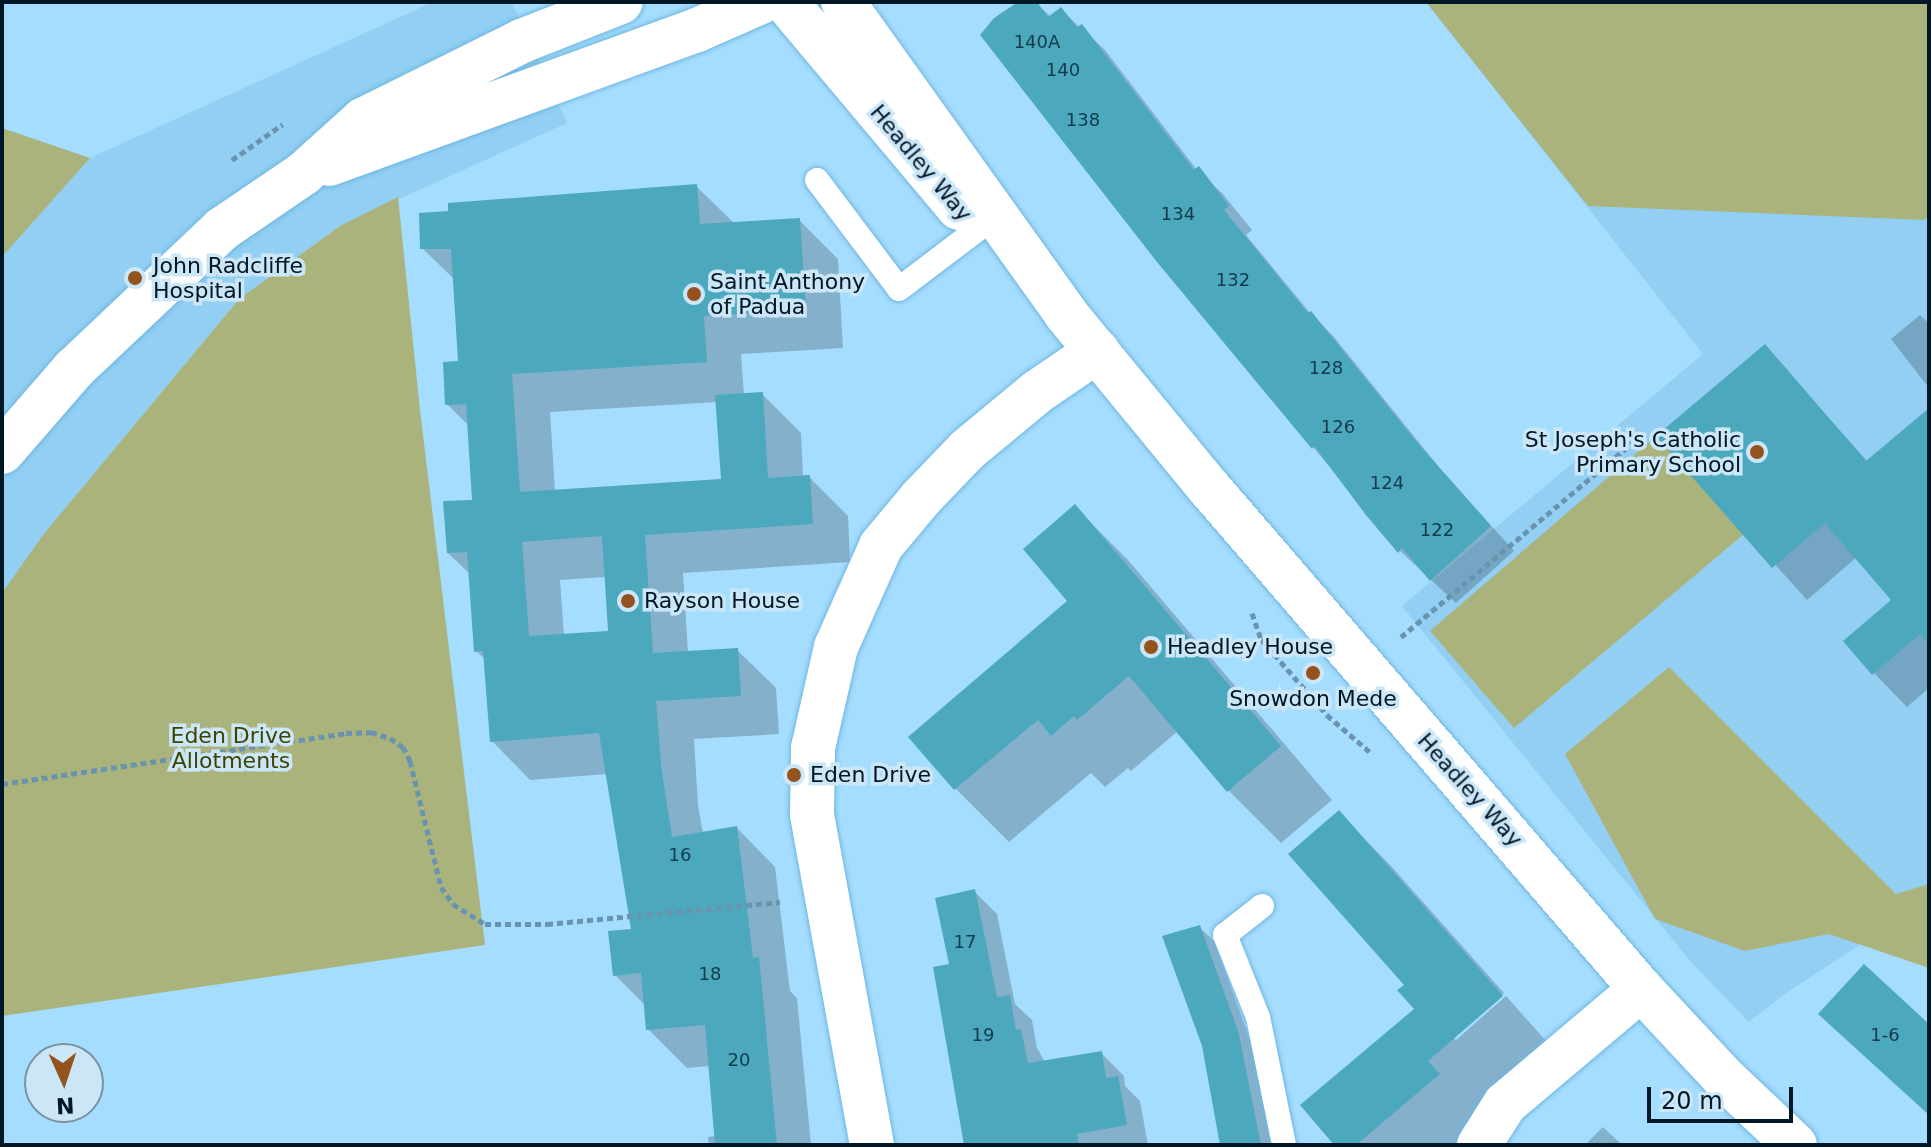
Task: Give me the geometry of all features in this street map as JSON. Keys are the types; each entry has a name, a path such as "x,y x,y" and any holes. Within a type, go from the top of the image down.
{"street":[{"path":"2,452 74,369 222,229 303,174 363,120 522,41 621,2"},
{"path":"303,174 682,36 761,2"},
{"name":"Headley Way","path":"786,2 1066,314 1261,550 1641,989 1723,1077 1795,1145"},
{"name":"Headley Way","path":"843,2 986,223"},
{"path":"872,1145 812,814 813,748 836,647 881,546 967,450 1037,392 1097,351"},
{"path":"1479,1145 1505,1104 1641,989"}],"lane":[{"path":"817,180 899,289 986,223"},
{"path":"1262,906 1225,935 1258,1017 1284,1145"}],"path":[{"path":"1401,637 1637,439"},
{"path":"1250,608 1261,639 1327,715"},
{"path":"2,784 346,733 371,732 390,738 403,747 410,761 441,887 453,904 485,924 547,924 825,896"}],"shaded area":[{"name":"John Radcliffe Hospital","path":"433,2 512,2 567,123 340,226 239,299 43,535 2,593 2,257 90,158"},
{"name":"St Joseph's Catholic Primary School","path":"1426,2 1929,2 1929,900 1786,993 1749,1022 1691,962 1402,606 1703,354"}],"green space":[{"path":"1426,2 1929,2 1929,216 1924,220 1588,206"},
{"path":"2,128 90,158 2,257"},
{"name":"Eden Drive Allotments","path":"398,197 420,410 485,945 2,1016 2,593 43,535 239,299 340,226"},
{"path":"1656,436 1744,534 1514,728 1430,631"},
{"path":"1669,667 1896,894 1929,884 1929,968 1829,934 1745,951 1655,919 1565,754"}],"building":[{"path":"1018,2 1037,2 1048,17 1061,7 1077,27 1082,24 1194,170 1199,166 1229,206 1224,210 1308,313 1311,311 1415,440 1491,526 1430,581 1402,548 1398,553 1314,446 1312,449 1157,262 980,35 994,18"},
{"path":"697,184 700,224 800,218 806,310 704,316 707,362 512,374 520,492 721,479 715,395 763,392 768,478 810,475 813,524 645,535 653,653 738,648 741,696 656,701 661,765 672,837 737,826 753,958 759,957 777,1145 715,1145 705,1025 646,1030 641,973 613,976 608,931 631,929 599,733 490,742 483,651 474,652 467,552 447,553 443,501 472,500 466,404 445,405 443,362 458,361 451,249 420,249 419,213 448,211 448,203","holes":["602,536 608,631 529,636 522,542"]},
{"path":"1765,344 1866,461 1929,408 1929,645 1920,634 1872,675 1843,641 1891,600 1825,523 1772,568 1656,436"},
{"name":"Headley House","path":"1075,504 1281,746 1227,792 1129,676 1077,720 1074,716 1051,736 1038,720 954,790 908,737 1067,601 1023,549"},
{"path":"1339,810 1503,996 1428,1061 1440,1074 1356,1145 1334,1145 1300,1105 1414,1009 1397,990 1404,985 1288,854"},
{"path":"975,889 997,997 1010,995 1016,1030 1021,1029 1028,1063 1102,1051 1106,1078 1118,1076 1127,1125 1077,1134 1079,1145 964,1145 933,967 949,964 935,898"},
{"path":"1200,925 1239,1034 1261,1145 1220,1145 1202,1046 1162,936"},
{"path":"1864,964 1929,1024 1929,1115 1818,1014"}],"place":[{"name":"John Radcliffe Hospital","path":"135,278"},
{"name":"Saint Anthony of Padua","path":"694,294"},
{"name":"St Joseph's Catholic Primary School","path":"1757,452"},
{"name":"Rayson House","path":"628,601"},
{"name":"Headley House","path":"1151,647"},
{"name":"Snowdon Mede","path":"1313,673"},
{"name":"Eden Drive","path":"794,775"}]}
